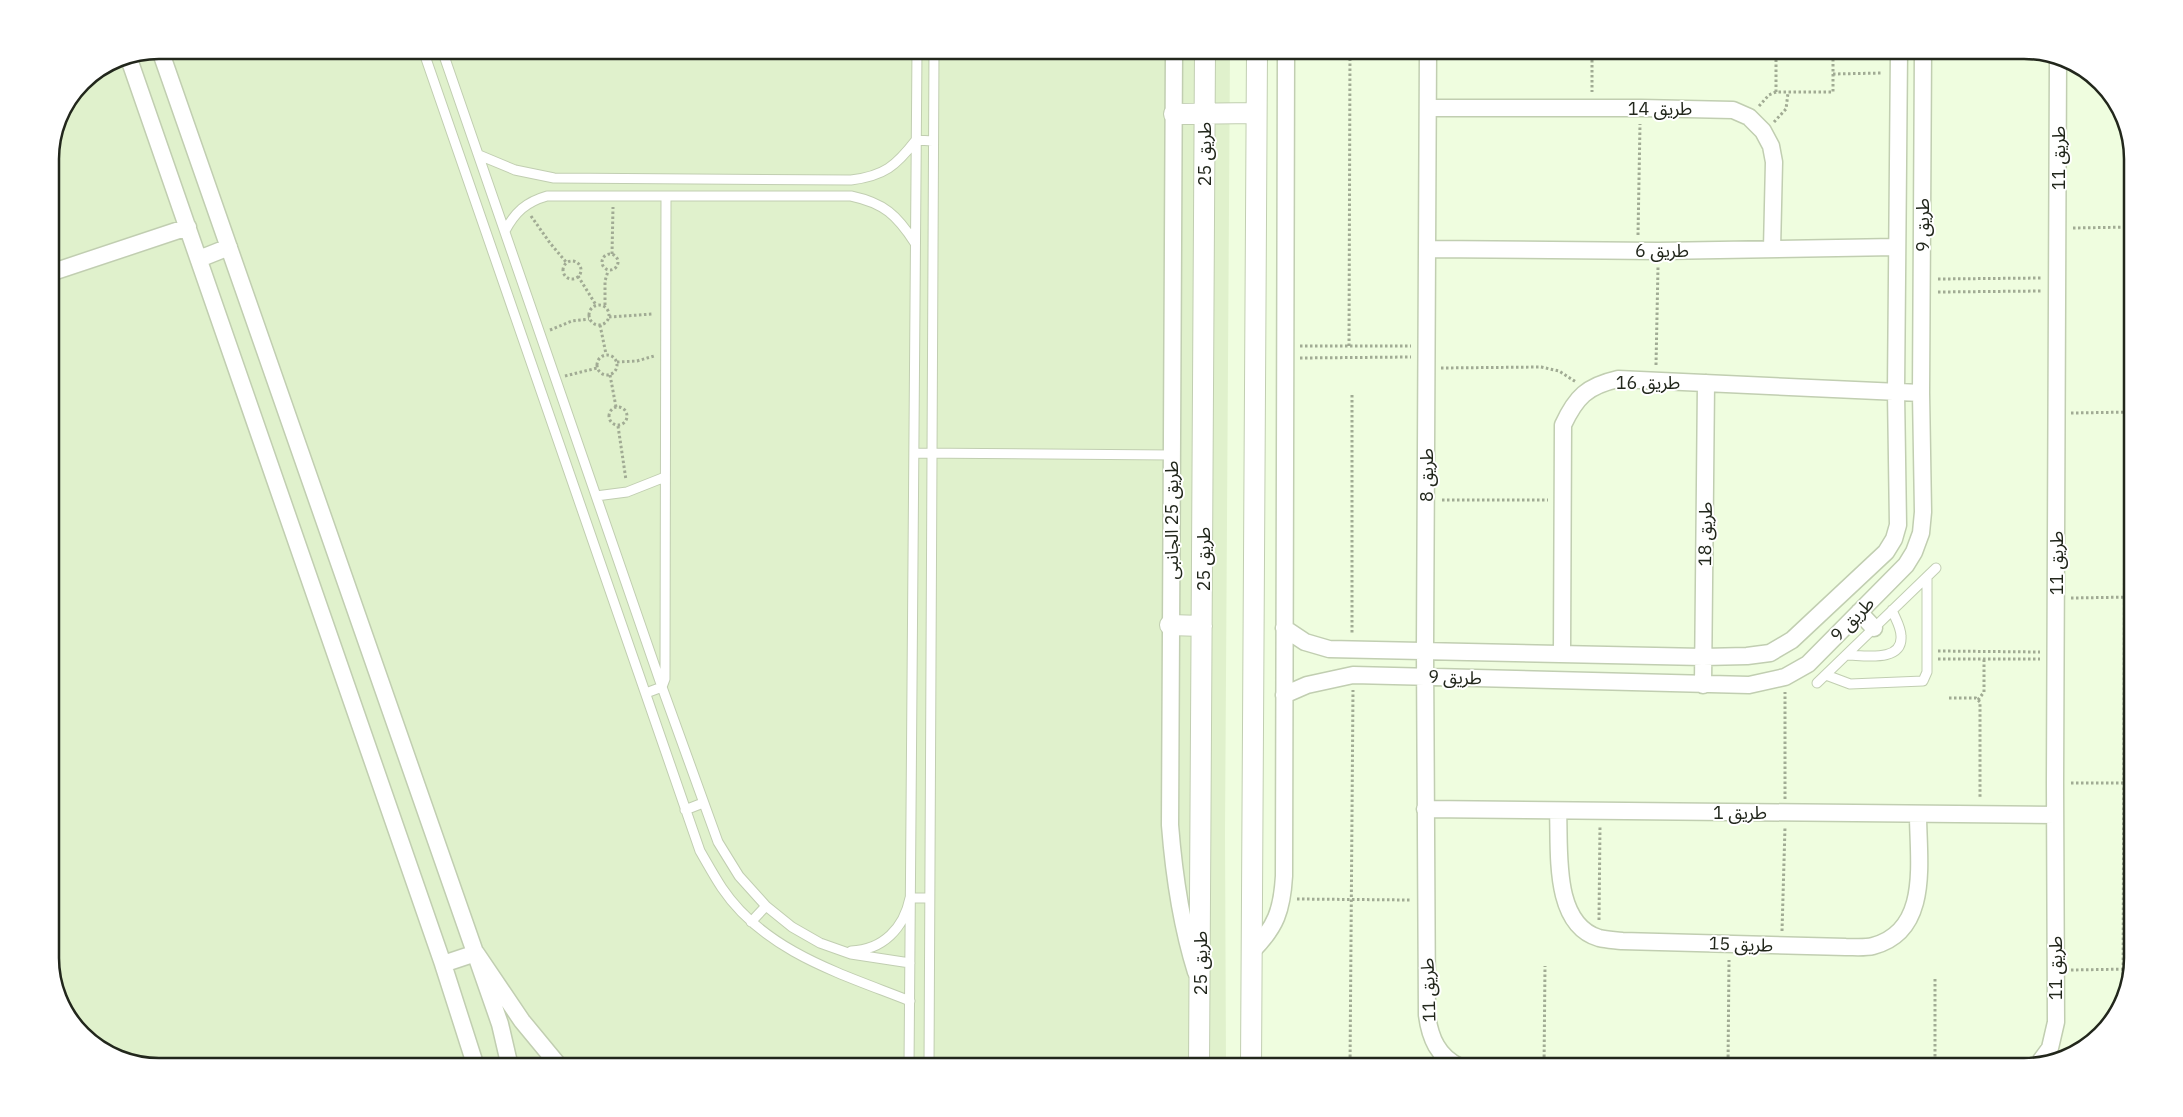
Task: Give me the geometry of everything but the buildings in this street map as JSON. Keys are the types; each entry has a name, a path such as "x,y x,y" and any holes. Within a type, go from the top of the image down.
{"street":[{"path":"163,59 476,953 500,1024 508,1058"},
{"name":"طريق 25 الجانبى","path":"1174,59 1170,825 1174,880 1184,934 1200,987"},
{"name":"طريق 25","path":"1199,1058 1205,59"},
{"path":"1251,1058 1257,59"},
{"path":"1252,951 1267,936 1274,924 1283,899 1286,59"},
{"name":"طريق 8","path":"1426,900 1425,650 1428,59"},
{"name":"طريق 9","path":"1284,628 1305,642 1329,649 1352,650 1747,656 1770,653 1792,640 1886,552 1894,539 1898,525 1896,247 1899,59"},
{"name":"طريق 9","path":"1284,695 1307,685 1353,675 1749,686 1785,677 1808,664 1906,565 1914,552 1921,533 1923,512 1921,393 1923,59"},
{"path":"130,63 443,964 473,1058"},
{"name":"طريق 11","path":"2044,1056 2050,1048 2056,1022 2055,656 2058,64"},
{"name":"طريق 14","path":"1428,108 1733,110 1749,117 1763,131 1771,146 1774,162 1772,249"},
{"path":"1174,114 1256,113"},
{"path":"59,270 188,227"},
{"path":"199,259 229,247"},
{"name":"طريق 6","path":"1428,249 1658,251 1896,247"},
{"name":"طريق 16","path":"1562,653 1563,425 1572,406 1584,392 1601,383 1618,379 1921,393"},
{"name":"طريق 18","path":"1703,686 1706,383"},
{"path":"1860,612 1874,628"},
{"path":"1170,625 1202,626"},
{"name":"طريق 1","path":"1425,809 2055,815"},
{"name":"طريق 15","path":"1558,811 1562,888 1567,909 1580,927 1599,938 1622,941 1873,946 1895,936 1912,917 1918,893 1918,814"},
{"name":"طريق 11","path":"1426,900 1427,1016 1430,1034 1438,1050 1447,1058"},
{"path":"443,964 476,953"},
{"path":"476,953 522,1021 553,1058"}],"lane":[{"path":"425,59 700,851 722,889 751,922 787,949 828,969 910,1001"},
{"path":"445,59 662,688 718,842 739,876 766,906 792,927 820,943 851,954 910,963"},
{"path":"909,1058 917,59"},
{"path":"928,1058 934,59"},
{"path":"433,80 451,74"},
{"path":"479,155 515,170 554,178 851,180 871,178 889,170 903,157 916,140"},
{"path":"916,140 933,141"},
{"path":"634,196 635,178"},
{"path":"761,179 761,196"},
{"path":"505,232 512,217 524,205 535,199 547,196 851,196 871,200 890,211 904,226 916,244"},
{"path":"662,688 665,679 666,196"},
{"path":"480,216 497,209"},
{"path":"916,266 933,266"},
{"path":"523,338 540,333"},
{"path":"563,455 580,450"},
{"path":"914,453 1171,455"},
{"path":"596,496 628,492 665,477"},
{"path":"1816,683 1936,568"},
{"path":"605,575 621,569"},
{"path":"913,577 931,577"},
{"path":"1826,675 1850,684 1918,682 1927,676 1927,577"},
{"path":"1846,655 1885,655 1894,652 1901,644 1902,634 1892,610"},
{"path":"646,694 662,688"},
{"path":"912,704 930,705"},
{"path":"685,810 703,803"},
{"path":"910,898 929,898"},
{"path":"836,949 860,950 882,943 898,928 904,919 910,898"},
{"path":"751,922 766,906"}],"path":[{"path":"1349,346 1350,59"},
{"path":"1592,59 1592,108"},
{"path":"1776,59 1776,92"},
{"path":"1749,117 1769,95 1776,92 1831,93 1833,90 1833,59"},
{"path":"1833,74 1899,73"},
{"path":"1763,131 1786,109 1788,93"},
{"path":"1638,251 1641,108"},
{"path":"608,271 615,269 618,263 612,254 613,196"},
{"path":"524,205 550,243 566,262 577,262 581,269 578,276"},
{"path":"2057,228 2124,227"},
{"path":"1656,381 1658,251"},
{"path":"608,271 602,266 602,258 612,254"},
{"path":"566,262 563,270 564,274 570,278 578,276"},
{"path":"540,333 572,321 589,319 595,324 600,325 607,321 609,313 605,306 605,281 608,271"},
{"path":"578,276 596,305"},
{"path":"1922,286 2057,284"},
{"path":"1922,286 2057,284"},
{"path":"589,319 591,308 596,305 605,306"},
{"path":"609,317 634,317 666,313"},
{"path":"600,325 606,354"},
{"path":"1285,352 1349,346 1427,357 1541,368 1559,371 1575,381 1584,392"},
{"path":"618,362 637,360 666,352"},
{"path":"1285,352 1427,357"},
{"path":"606,354 615,357 618,362 615,372 610,376 604,376 597,368 597,362 606,354"},
{"path":"555,376 577,374 597,368"},
{"path":"610,376 616,407"},
{"path":"1352,396 1352,650"},
{"path":"616,407 624,409 628,415 625,423 618,426 610,422 609,417 612,409 616,407"},
{"path":"2056,413 2124,412"},
{"path":"618,426 628,492"},
{"path":"1426,500 1564,500"},
{"path":"2056,598 2124,597"},
{"path":"1927,655 2055,656"},
{"path":"1927,655 1984,659 2055,656"},
{"path":"1978,700 1984,692 1984,659"},
{"path":"1350,1058 1353,675"},
{"path":"1949,698 1978,700"},
{"path":"1978,700 1980,702 1980,814"},
{"path":"2055,783 2124,783"},
{"path":"1599,938 1600,812"},
{"path":"2056,970 2123,969 2124,876"},
{"path":"1283,899 1426,900"},
{"path":"1728,1058 1729,944"},
{"path":"1544,1058 1545,966"},
{"path":"1935,979 1935,1058"}],"shaded area":[{"path":"159,59 1230,59 1225,834 1226,1058 159,1058 133,1055 114,1048 93,1033 76,1014 64,990 59,965 59,152 62,133 72,109 88,88 114,69 133,62"}]}
